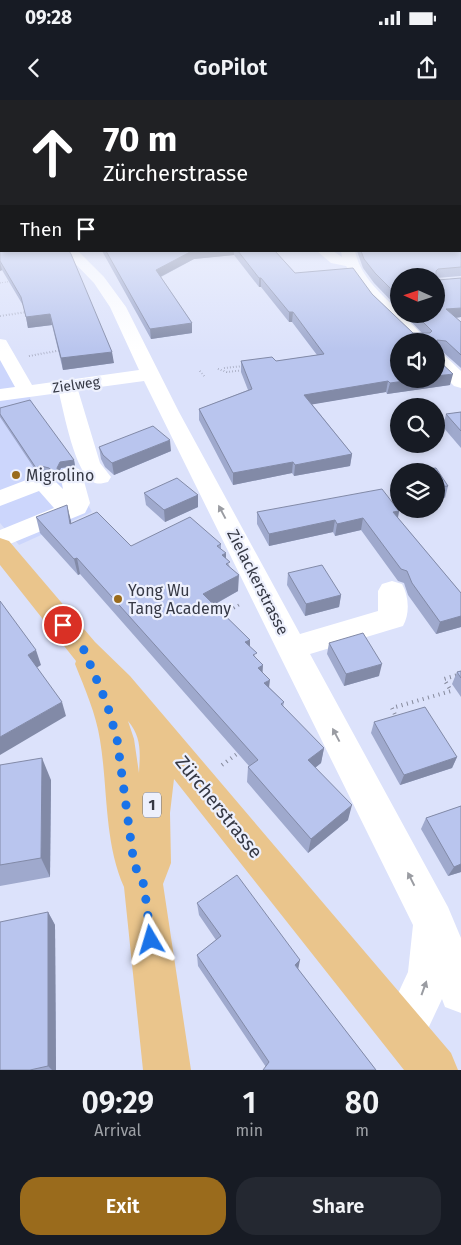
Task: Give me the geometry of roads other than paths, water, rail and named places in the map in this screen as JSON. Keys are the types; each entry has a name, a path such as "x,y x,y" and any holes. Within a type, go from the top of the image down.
{"main road":[{"name":"Zürcherstrasse","path":"0,548 84,650 119,685 434,1070"},
{"name":"1","path":"84,650 107,704 117,739 134,864 144,885 167,1070"},
{"name":"1","path":"144,885 150,863 150,813 157,773 157,747 152,726"}],"street":[{"name":"Zielackerstrasse","path":"79,260 99,280 118,307 433,922 461,991"},
{"path":"351,260 369,290 412,333"},
{"path":"369,290 389,288"},
{"path":"0,344 25,400 0,402"},
{"path":"445,366 461,382"},
{"name":"Zielweg","path":"0,395 25,400 67,386 151,374"},
{"path":"67,386 89,464 100,477"},
{"path":"0,540 76,508 78,503 71,474"},
{"path":"8,495 42,481 70,510"},
{"path":"8,495 46,521"},
{"path":"292,648 394,618 392,591"},
{"path":"404,1032 430,972 433,922"}],"place":[{"name":"Migrolino","path":"16,475"},
{"name":"Yong Wu Tang Academy","path":"118,599"}]}
